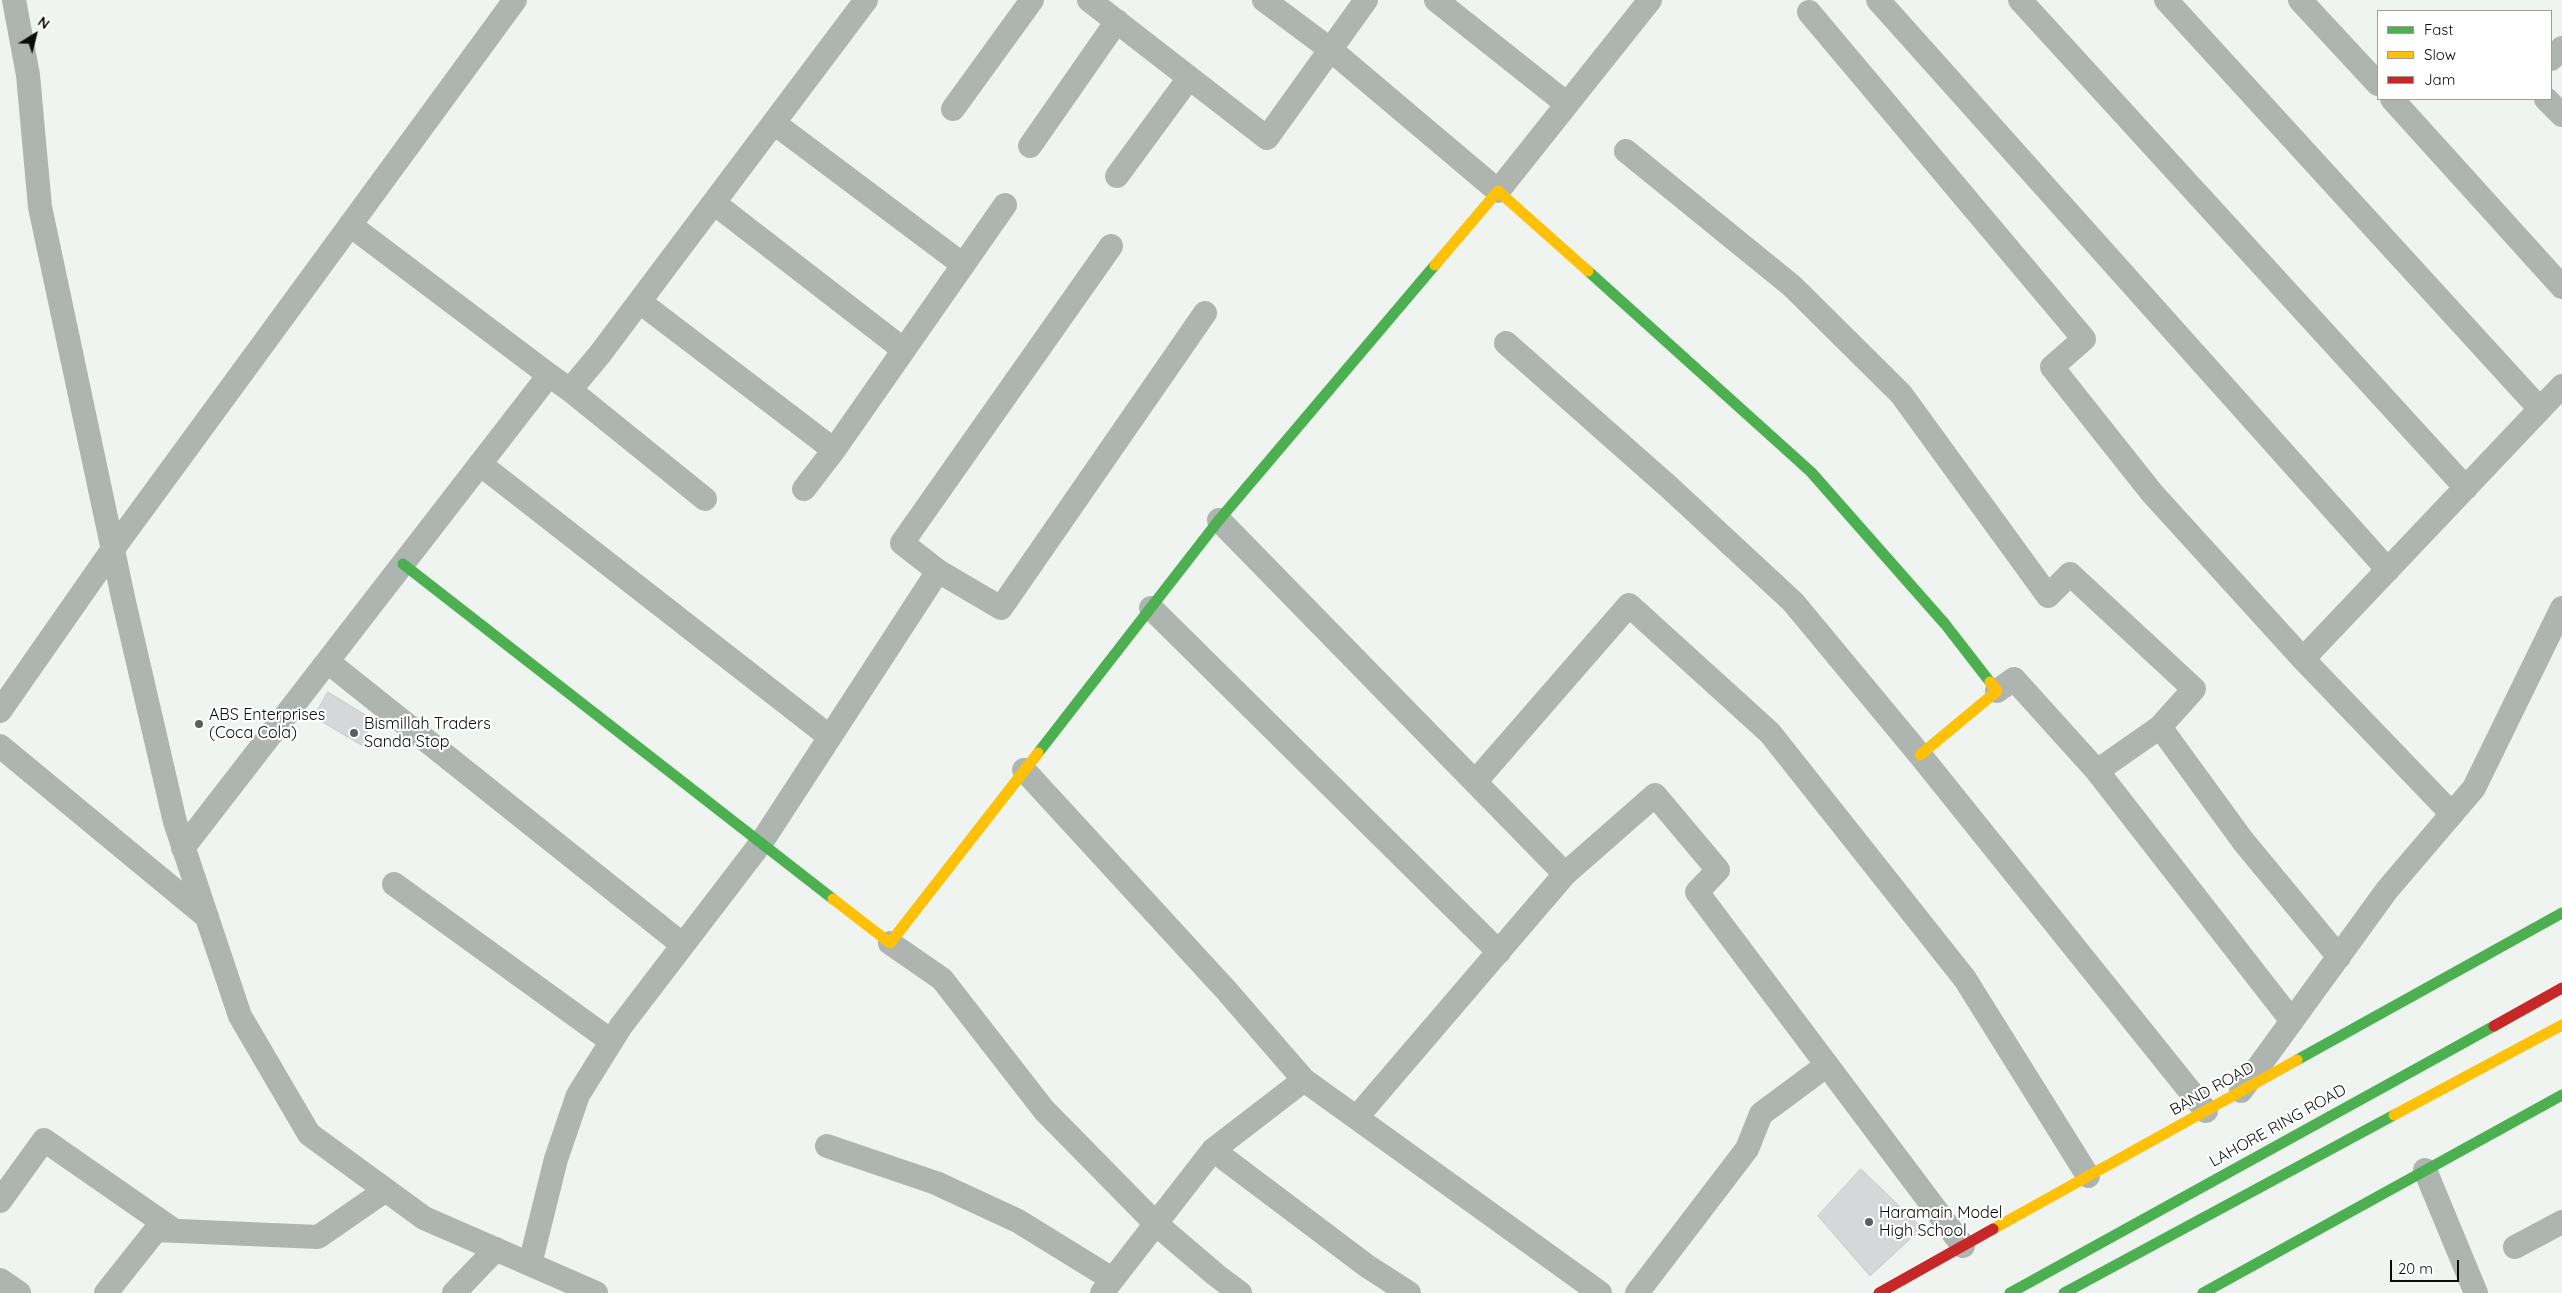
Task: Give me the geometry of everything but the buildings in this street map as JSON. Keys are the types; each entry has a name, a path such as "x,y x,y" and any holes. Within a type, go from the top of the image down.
{"main road":[{"path":"403,564 890,943 1219,520 1498,191 1812,472 1945,624 1997,691 1920,754"},
{"name":"BAND ROAD","path":"1879,1293 2562,914"},
{"name":"LAHORE RING ROAD","path":"2010,1293 2562,988"},
{"path":"2064,1293 2562,1025"},
{"path":"2203,1293 2562,1095"}],"street":[{"path":"14,0 28,75 40,207 113,549 175,822 240,1016 309,1134 424,1218 596,1293"},
{"path":"0,711 113,549 515,0"},
{"path":"570,390 640,302 866,0"},
{"path":"953,108 1032,0"},
{"path":"1089,0 1267,138 1366,0"},
{"path":"1264,0 1331,50 1498,191 1650,0"},
{"path":"1436,0 1567,104"},
{"path":"1878,0 2388,570"},
{"path":"2020,0 2466,488"},
{"path":"2166,0 2540,409"},
{"path":"2300,0 2377,83"},
{"path":"1809,12 2084,339 2052,367 2152,493 2303,659 2452,814"},
{"path":"1030,146 1116,21"},
{"path":"2552,58 2562,48"},
{"path":"1117,176 1190,78"},
{"path":"2393,100 2562,287"},
{"path":"2547,100 2562,115"},
{"path":"774,123 962,264"},
{"path":"1626,151 1792,286 1901,394 1968,483 2048,596 2070,574 2194,689 2160,727 2096,771"},
{"path":"714,203 904,350"},
{"path":"804,489 834,450 1005,205"},
{"path":"350,226 570,390 705,499"},
{"path":"1111,246 902,543 938,571 1001,608 1204,313"},
{"path":"640,302 834,450"},
{"path":"1506,343 1670,488 1793,602 1920,754 2206,1110"},
{"path":"183,848 549,375"},
{"path":"2303,659 2562,386"},
{"path":"480,464 830,737"},
{"path":"1219,520 1565,874"},
{"path":"530,1264 556,1159 578,1095 612,1041 761,843 938,571"},
{"path":"1475,782 1630,605 1770,733 1965,979 2088,1176"},
{"path":"1151,608 1499,952"},
{"path":"2241,1091 2387,890 2474,788 2562,608"},
{"path":"328,662 683,945"},
{"path":"1997,691 2014,679 2096,771 2292,1021"},
{"path":"2160,727 2243,842 2339,957"},
{"path":"0,746 207,917"},
{"path":"1024,770 1226,990 1304,1080 1600,1293"},
{"path":"1357,1117 1565,874 1655,795 1718,870 1697,892 1963,1246"},
{"path":"394,884 612,1041"},
{"path":"890,943 942,978 1044,1110 1155,1223 1240,1293"},
{"path":"1636,1293 1747,1149 1761,1114 1827,1065"},
{"path":"827,1146 936,1183 1018,1221 1107,1286 1213,1150 1304,1080"},
{"path":"0,1201 44,1140 175,1230"},
{"path":"1213,1150 1367,1266 1409,1293"},
{"path":"2425,1170 2476,1293"},
{"path":"106,1293 156,1230 318,1237 386,1190"},
{"path":"2515,1247 2562,1222"},
{"path":"454,1293 496,1249"},
{"path":"0,1280 19,1293"}],"traffic: fast":[{"path":"1038,753 1219,520 1435,265"},
{"path":"1588,271 1811,472 1945,624 1990,682"},
{"path":"403,564 833,899"},
{"path":"2297,1060 2562,913"},
{"path":"2010,1293 2494,1026"},
{"path":"2203,1293 2562,1095"},
{"path":"2064,1293 2394,1115"}],"traffic: slow":[{"path":"1435,265 1498,191 1588,271"},
{"path":"1920,755 1997,691 1990,682"},
{"path":"833,899 890,943 1038,753"},
{"path":"2394,1115 2562,1025"},
{"path":"1993,1229 2297,1060"}],"traffic: jam":[{"path":"2494,1026 2562,988"},
{"path":"1879,1293 1993,1229"}],"place":[{"name":"ABS Enterprises (Coca Cola)","path":"199,724"},
{"name":"Bismillah Traders Sanda Stop","path":"354,733"},
{"name":"Haramain Model High School","path":"1869,1222"}]}
